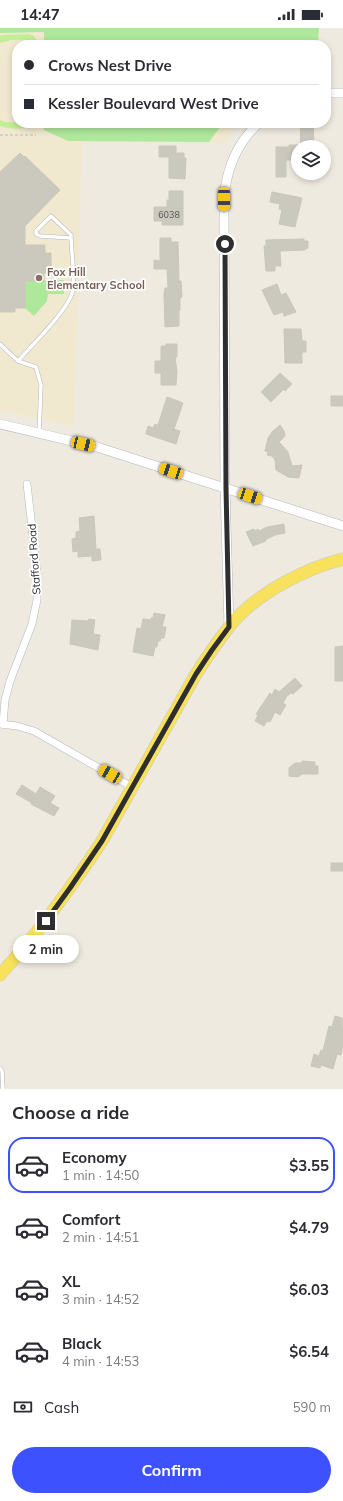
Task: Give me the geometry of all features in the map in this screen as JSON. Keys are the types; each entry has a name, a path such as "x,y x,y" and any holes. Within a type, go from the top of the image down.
{"main road":[{"path":"0,974 35,934 70,888 102,841 196,674 229,627 252,605 277,587 308,571 343,559"}],"street":[{"path":"331,93 343,93"},
{"path":"229,627 226,488 225,191 228,176 236,154 248,134 254,128"},
{"path":"0,424 97,447 343,526"},
{"name":"Stafford Road","path":"27,484 37,572 37,600 32,624 10,681 2,724 17,726 34,731 132,787"}],"lane":[{"path":"18,361 67,306 72,294 71,234 51,216 36,231 36,234 40,236 71,238"},
{"path":"0,344 18,361 36,367 41,385 39,433"},
{"path":"0,1068 2,1071 3,1089"}],"path":[{"path":"0,135 36,135"}],"shaded area":[{"name":"Fox Hill Elementary School","path":"0,28 319,28 318,40 12,40 12,128 235,128 224,144 209,142 82,142 74,426 0,411"}],"green space":[{"path":"0,28 319,28 318,40 44,40 44,32 0,33"},
{"path":"29,34 34,36 37,40 9,40 0,43 0,36"},
{"path":"0,120 12,122 12,128 24,128 14,129 0,126"},
{"path":"44,128 219,128 209,142 68,141 44,130"},
{"path":"64,280 64,294 48,294 47,301 34,316 25,308 25,281"}],"building":[{"path":"300,128 313,128 314,140 301,140"},
{"path":"289,145 291,145 291,160 286,160 286,177 276,177 276,147 289,147"},
{"path":"159,146 176,146 176,153 184,153 184,158 186,158 185,179 169,178 169,157 159,157"},
{"path":"20,153 60,190 25,226 25,245 45,245 45,253 51,253 51,273 44,273 44,281 25,281 25,308 15,308 15,312 0,312 0,172"},
{"path":"169,191 183,191 183,225 162,225 162,221 154,221 154,207 167,207"},
{"path":"272,192 302,198 295,227 279,224 282,210 279,209 280,204 270,202"},
{"path":"160,238 171,238 171,242 178,242 179,281 181,281 182,297 180,298 179,326 165,327 164,294 165,288 168,288 167,269 154,269 154,260 160,261"},
{"path":"304,239 304,241 308,241 308,248 305,250 280,251 281,266 275,266 275,271 266,271 264,246 266,246 266,240"},
{"path":"277,284 281,295 286,293 296,312 284,316 283,312 274,315 262,290"},
{"path":"284,329 301,329 302,341 306,341 306,352 302,352 302,363 285,363"},
{"path":"166,344 177,344 177,357 175,357 177,372 176,385 161,385 161,373 155,373 155,361 161,361 161,346 166,346"},
{"path":"280,373 292,384 285,391 284,389 271,402 261,392"},
{"path":"331,396 343,396 343,406 331,406"},
{"path":"167,397 183,403 174,429 180,431 176,444 146,434 148,426 153,428 155,424 158,425"},
{"path":"280,425 285,436 279,442 288,452 292,466 302,465 299,478 288,477 276,470 275,460 272,456 267,455 268,452 265,451 268,438"},
{"path":"94,516 96,549 100,549 101,560 92,561 92,556 78,557 78,551 73,552 72,539 76,538 76,532 80,531 79,518"},
{"path":"284,524 285,533 275,535 265,540 266,541 253,546 246,532 254,529 255,531 258,529 259,531 267,527"},
{"path":"154,613 165,615 162,627 166,627 164,638 161,638 160,641 158,641 153,656 133,652 137,628 141,629 143,619 151,620"},
{"path":"89,619 95,620 93,634 100,635 98,650 70,644 72,620 88,621"},
{"path":"343,646 343,681 335,681 335,647"},
{"path":"295,678 302,686 293,694 291,693 287,696 283,703 286,705 280,715 275,712 270,722 267,721 264,726 255,721 258,715 256,714 270,693 272,695 275,689 279,692"},
{"path":"302,761 315,762 315,766 318,766 318,774 302,774 298,777 289,776 289,768 295,763 302,763"},
{"path":"22,785 36,794 40,787 55,796 50,803 59,808 54,816 16,794"},
{"path":"331,863 343,863 343,871 331,871"},
{"path":"335,1016 342,1018 343,1045 341,1055 337,1054 333,1069 321,1065 320,1068 311,1066 314,1054 319,1056 321,1050 323,1051 329,1026 332,1027"}],"place":[{"name":"Fox Hill Elementary School","path":"39,278"}],"route":[{"path":"46,921 87,865 102,841 202,663 229,627 226,488 225,244"}]}
